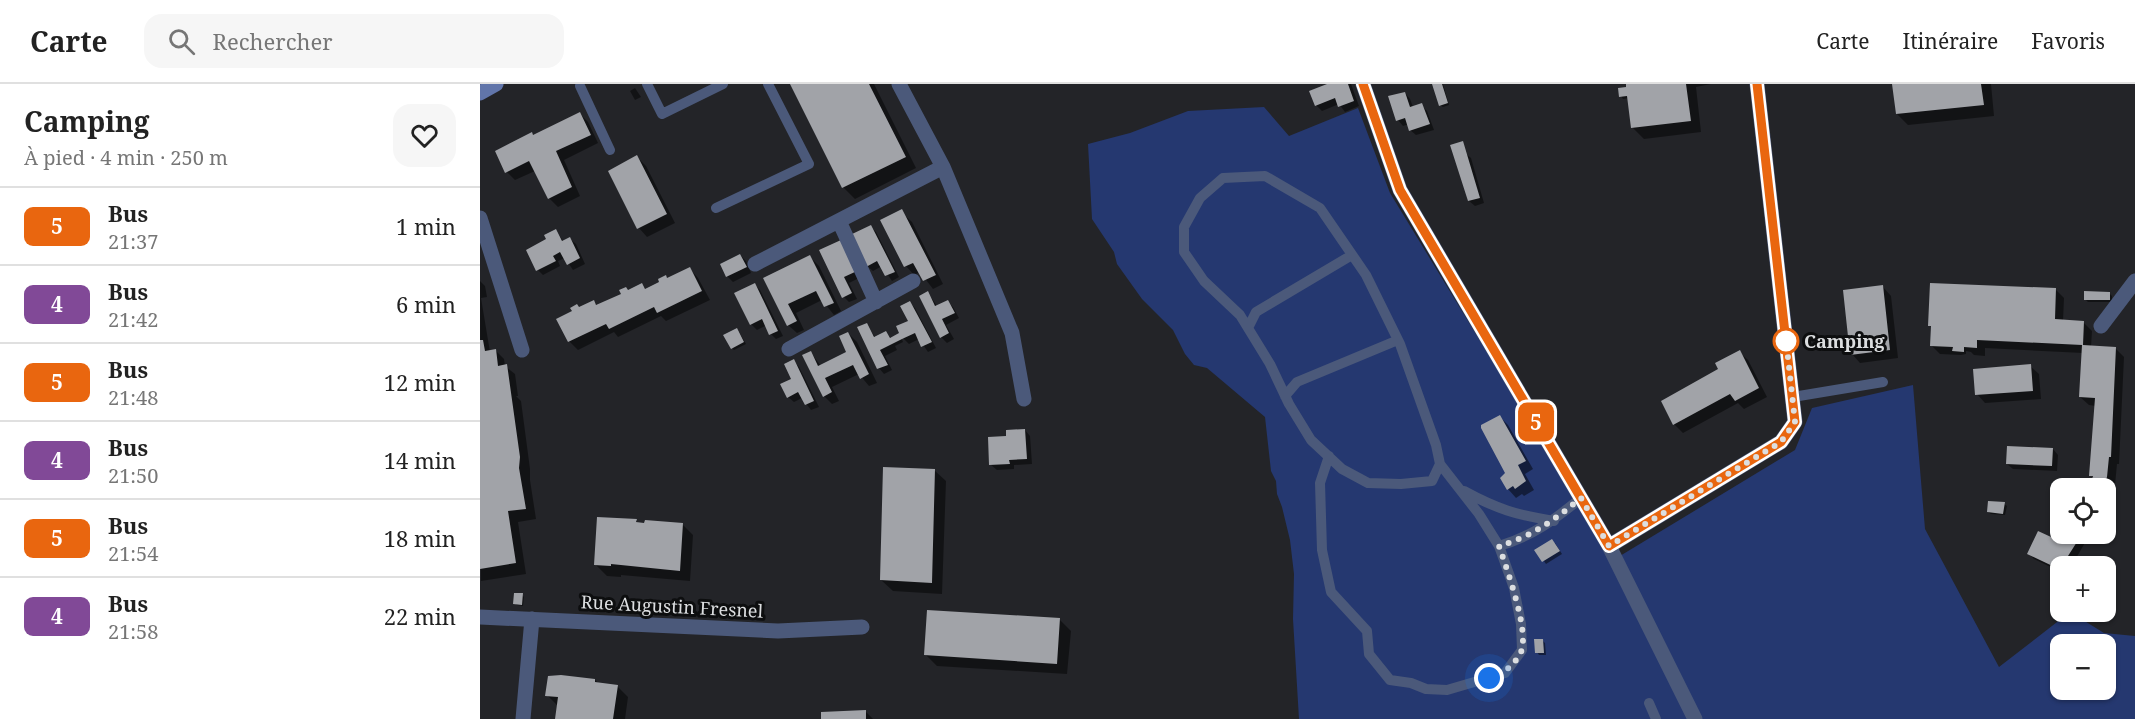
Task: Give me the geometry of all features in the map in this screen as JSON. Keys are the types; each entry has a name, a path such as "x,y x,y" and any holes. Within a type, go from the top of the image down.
{"main road":[{"path":"480,93 496,84"}],"street":[{"path":"899,84 943,167 1012,333 1023,399"},
{"path":"1363,84 1400,190 1609,546 1695,719"},
{"path":"1609,546 1781,442 1795,422 1756,84"},
{"path":"755,264 943,167"},
{"path":"480,218 522,350"},
{"path":"839,221 876,302"},
{"path":"789,349 913,281"},
{"path":"2101,326 2135,281"},
{"name":"Rue Augustin Fresnel","path":"480,617 778,631 862,627"},
{"path":"523,719 531,619"}],"lane":[{"path":"647,84 662,114 723,84"},
{"path":"716,208 809,164 768,84"},
{"path":"580,86 610,150"},
{"path":"1329,456 1320,483 1322,550 1332,592 1367,631 1369,654 1390,681 1411,683 1426,689 1447,690 1505,673 1522,650 1521,624 1514,588 1499,546 1479,514 1440,464 1436,445 1398,340 1366,275 1320,208 1265,176 1223,178 1200,198 1184,227 1184,252 1204,281 1240,315 1270,364 1285,396 1311,440 1329,456 1342,469 1368,483 1401,484 1432,481 1440,464"},
{"path":"1248,328 1256,312 1352,255"},
{"path":"1285,396 1297,382 1398,340"},
{"path":"1793,397 1883,382"},
{"path":"1460,489 1495,508 1554,521"},
{"path":"1499,546 1521,540 1554,521 1581,498"},
{"path":"1650,703 1656,719"}],"shaded area":[{"path":"1264,107 1289,136 1358,108 1390,193 1532,426 1610,562 1795,450 1812,408 1913,385 1925,529 1999,667 2057,622 2086,622 2104,633 2114,634 2050,634 2050,700 2116,700 2116,634 2135,636 2135,719 1299,719 1293,619 1294,574 1290,540 1277,494 1276,481 1271,471 1265,417 1207,368 1194,365 1185,354 1173,330 1142,299 1117,264 1114,252 1092,219 1088,144 1130,133 1188,111"}],"building":[{"path":"790,84 869,84 906,157 842,188"},
{"path":"1327,84 1348,84 1354,101 1338,107 1335,98 1315,106 1309,91"},
{"path":"1432,84 1442,84 1448,103 1439,106"},
{"path":"1626,84 1686,84 1691,121 1631,128 1627,96 1619,97 1618,88 1626,87"},
{"path":"1892,84 1981,84 1984,105 1896,114"},
{"path":"1405,92 1410,107 1422,103 1430,124 1409,131 1405,118 1396,121 1388,96"},
{"path":"580,112 591,135 556,151 572,187 548,199 529,161 505,173 495,151 532,132 533,135"},
{"path":"1463,141 1480,198 1468,201 1450,145"},
{"path":"637,155 667,214 637,229 608,171"},
{"path":"902,209 936,275 923,281 913,263 904,267 880,220"},
{"path":"871,225 895,272 885,276 877,261 866,267 850,235"},
{"path":"556,229 562,241 570,237 580,258 567,265 560,252 553,256 556,261 536,271 526,250 546,239 544,235"},
{"path":"841,240 857,271 844,277 852,293 842,298 819,250"},
{"path":"740,254 747,267 726,277 720,264"},
{"path":"810,255 834,303 824,307 816,291 788,304 797,321 787,326 763,278"},
{"path":"690,267 702,291 657,313 654,307 609,329 606,324 568,342 556,319 572,311 570,308 577,304 579,307 594,300 596,305 621,294 619,290 626,287 628,290 642,283 645,289 659,282 658,279 666,275 667,278"},
{"path":"755,283 778,331 769,335 762,319 750,325 734,293"},
{"path":"1930,283 2056,288 2055,319 2084,321 2083,345 2116,347 2111,457 2109,457 2107,478 2089,476 2095,398 2079,397 2082,345 1977,340 1977,348 1964,347 1964,352 1952,351 1953,347 1930,346 1931,326 1928,326"},
{"path":"1883,285 1890,350 1850,355 1843,290"},
{"path":"928,291 935,306 948,300 955,313 942,319 949,333 940,338 919,296"},
{"path":"2084,291 2110,292 2110,300 2084,300"},
{"path":"910,301 932,342 921,347 915,333 902,339 880,350 888,365 877,369 857,327 867,323 874,337 886,331 890,338 899,333 896,326 908,321 900,306"},
{"path":"737,328 744,342 731,349 723,335"},
{"path":"848,332 869,374 860,379 853,365 825,378 832,392 823,397 802,355 811,351 818,366 846,352 839,336"},
{"path":"480,340 483,340 485,351 496,349 498,366 507,364 526,509 508,511 516,563 480,569"},
{"path":"1740,350 1759,388 1735,401 1730,394 1673,425 1661,401 1718,369 1715,363"},
{"path":"794,359 814,401 805,405 798,392 787,398 780,384 791,379 784,364"},
{"path":"2031,364 2033,391 1975,395 1973,369"},
{"path":"1500,415 1526,461 1518,465 1526,481 1515,489 1513,486 1507,490 1500,478 1505,473 1481,428 1481,425"},
{"path":"1025,429 1027,459 1009,460 1010,464 989,465 988,437 1006,436 1006,430"},
{"path":"2007,446 2053,448 2052,466 2006,464"},
{"path":"883,467 935,469 932,583 880,580"},
{"path":"1988,501 2005,502 2003,514 1987,512"},
{"path":"597,517 637,519 636,522 644,523 645,520 683,523 680,571 611,564 611,566 594,565"},
{"path":"2038,531 2050,536 2050,544 2076,544 2068,556 2050,556 2050,565 2027,554"},
{"path":"1552,539 1560,551 1542,562 1534,550"},
{"path":"514,593 523,593 522,605 513,604"},
{"path":"927,610 1060,618 1057,664 924,655"},
{"path":"1534,639 1543,639 1544,653 1535,653"},
{"path":"561,675 595,679 595,682 618,685 613,719 555,719 558,697 545,696 548,676"},
{"path":"866,710 866,719 821,719 821,712"}],"bus line":[{"name":"5","path":"1363,84 1400,190 1609,546 1781,442 1795,422 1757,84"}],"place":[{"name":"Camping","path":"1786,341"}],"route":[{"path":"1489,678 1505,673 1522,650 1521,624 1514,588 1499,546 1521,540 1554,521 1581,498 1609,546 1781,442 1795,422 1785,330 1786,341"}]}
